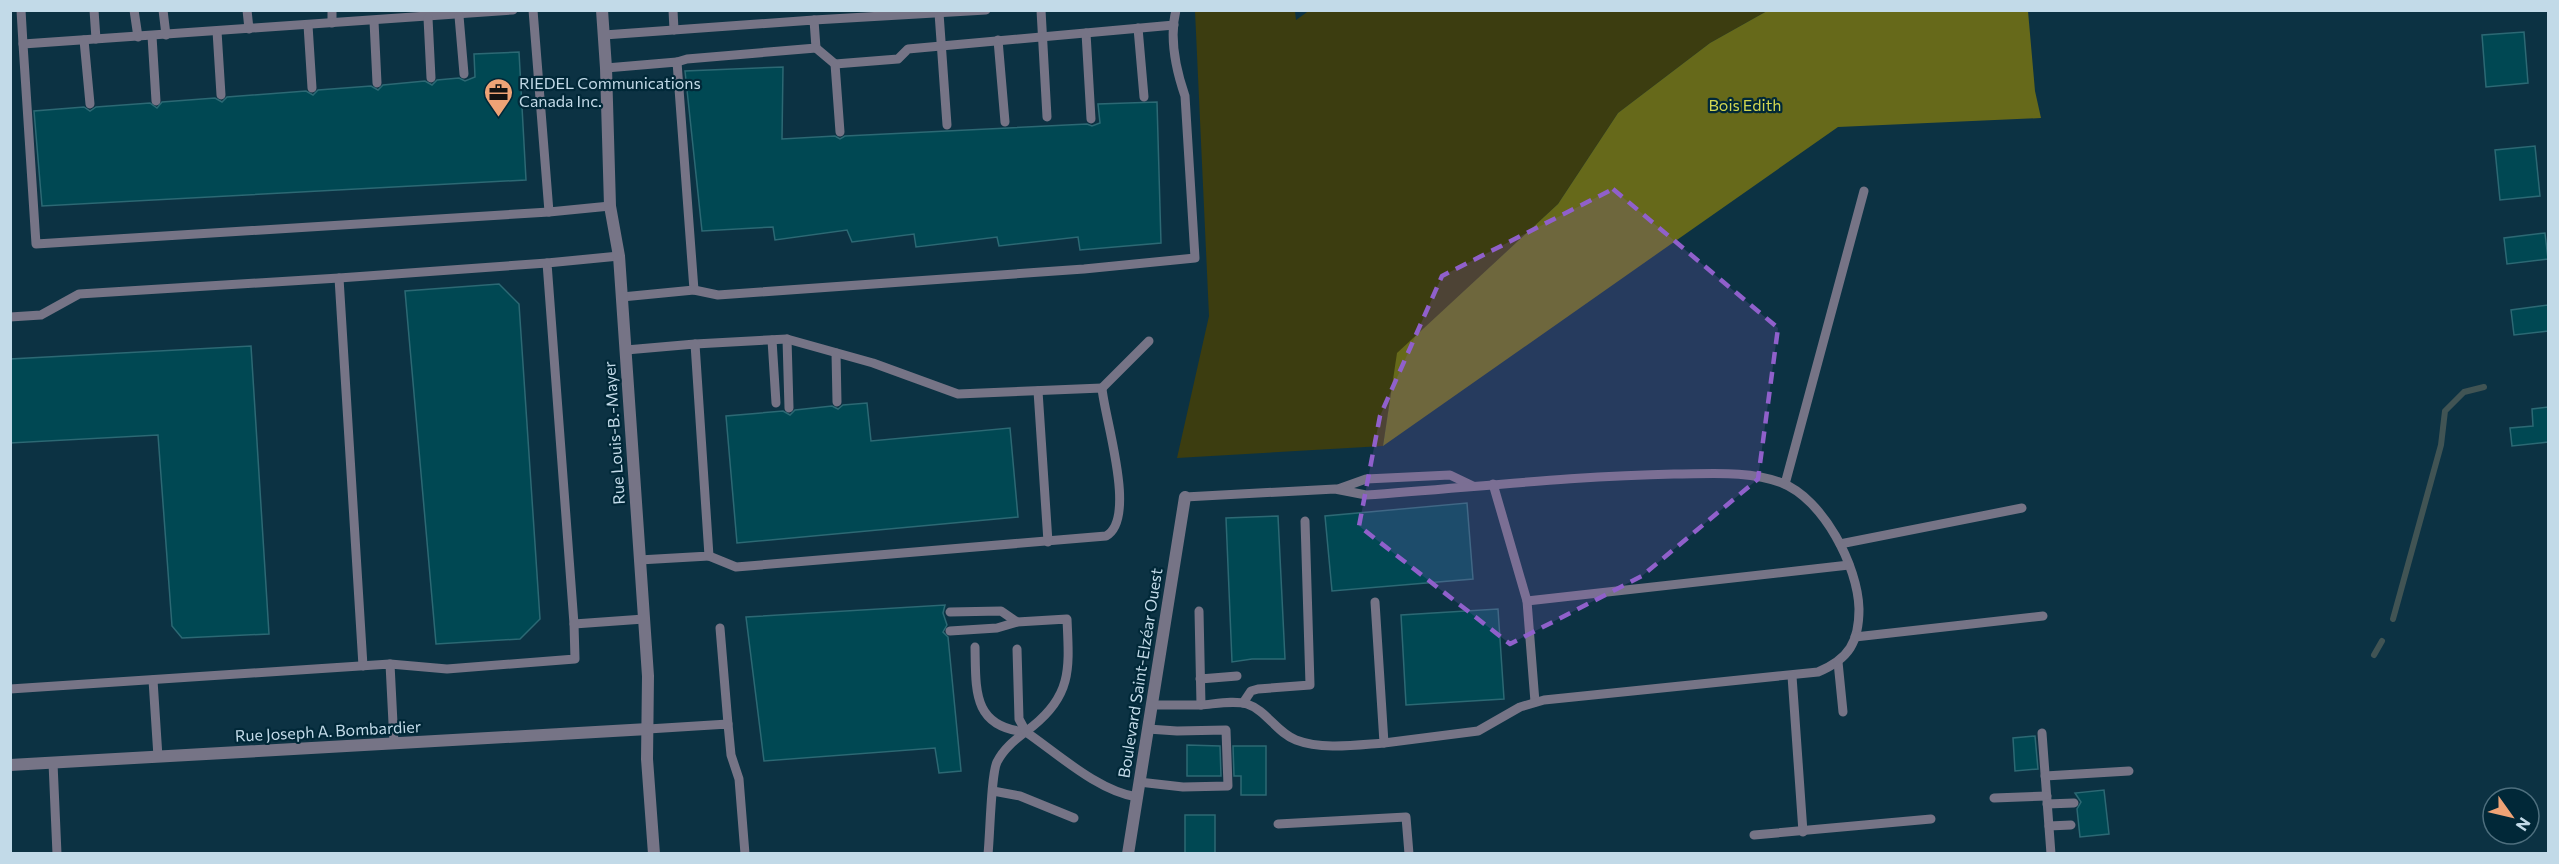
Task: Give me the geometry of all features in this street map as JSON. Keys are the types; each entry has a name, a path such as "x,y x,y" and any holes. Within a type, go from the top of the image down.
{"street":[{"name":"Rue Louis-B.-Mayer","path":"602,10 610,206 619,256 644,619 647,759 654,854"},
{"name":"Boulevard Saint-Elzéar Ouest","path":"1128,854 1185,497"},
{"name":"Rue Joseph A. Bombardier","path":"10,765 648,729"}],"lane":[{"path":"21,10 36,244 549,212 610,206"},
{"path":"94,10 96,39"},
{"path":"134,10 138,37"},
{"path":"163,10 166,35"},
{"path":"247,10 249,29"},
{"path":"332,10 332,23"},
{"path":"23,44 374,21 394,15 459,16 513,10"},
{"path":"533,10 549,212"},
{"path":"673,10 674,30"},
{"path":"604,35 986,10"},
{"path":"1041,10 1047,117"},
{"path":"622,297 694,290 718,295 1072,270 1195,258 1185,96 1176,72 1174,25 1176,10"},
{"path":"939,13 946,125"},
{"path":"422,15 431,78"},
{"path":"459,16 464,74"},
{"path":"814,20 816,48"},
{"path":"374,21 378,82"},
{"path":"308,25 312,88"},
{"path":"606,68 816,48 835,64 898,59 908,49 1174,25"},
{"path":"1138,28 1144,97"},
{"path":"217,31 221,94"},
{"path":"1086,33 1091,119"},
{"path":"152,36 156,100"},
{"path":"84,40 90,104"},
{"path":"998,40 1005,122"},
{"path":"677,62 694,290"},
{"path":"835,64 840,132"},
{"path":"1785,484 1864,191"},
{"path":"10,317 41,315 79,294 339,278 619,256"},
{"path":"10,689 390,664 447,669 575,658 547,263"},
{"path":"339,278 363,666"},
{"path":"626,350 786,339 873,363 958,394 1102,388 1149,341"},
{"path":"786,339 789,408"},
{"path":"772,340 776,403"},
{"path":"695,344 710,556"},
{"path":"836,353 837,402"},
{"path":"639,560 710,556 736,567 1100,538 1111,534 1114,530 1119,503 1117,462 1102,388"},
{"path":"1038,391 1048,542"},
{"path":"1335,489 1365,479 1450,475 1473,486"},
{"path":"1152,705 1243,703 1256,708 1288,737 1304,743 1330,745 1384,743 1478,731 1520,707 1535,702 1818,672 1838,662 1846,654 1855,637 1859,606 1849,565 1840,544 1810,501 1785,484 1756,476 1630,475 1366,495 1335,489 1185,497"},
{"path":"1493,484 1527,601 1535,702"},
{"path":"1840,544 2022,508"},
{"path":"1243,703 1251,691 1258,689 1310,685 1305,521"},
{"path":"1527,601 1849,565"},
{"path":"1375,602 1384,743"},
{"path":"950,612 1001,611 1017,622"},
{"path":"1199,611 1201,705"},
{"path":"1855,637 2043,616"},
{"path":"574,624 644,619"},
{"path":"950,631 997,628 1017,622 1067,619 1069,664 1062,694 1045,717 1006,747 996,765 988,854"},
{"path":"720,628 731,755 739,779 744,854"},
{"path":"975,647 976,696 979,706 986,715 1008,730 1026,732"},
{"path":"1017,649 1019,719 1026,732 1099,783 1122,794 1137,797"},
{"path":"1838,662 1843,712"},
{"path":"390,664 394,744"},
{"path":"1200,679 1237,676"},
{"path":"1792,676 1803,832"},
{"path":"153,680 158,757"},
{"path":"648,729 728,724"},
{"path":"1139,782 1183,787 1228,786 1226,730 1148,729"},
{"path":"2042,733 2051,854"},
{"path":"53,763 57,854"},
{"path":"2045,776 2129,771"},
{"path":"993,791 1020,796 1074,818"},
{"path":"1994,798 2074,803"},
{"path":"1278,824 1406,817 1408,854"},
{"path":"1754,835 1931,819"},
{"path":"2049,826 2071,825"}],"highlighted area":[{"path":"1613,189 1778,328 1758,479 1642,576 1510,644 1359,526 1380,416 1442,276"}],"shaded area":[{"path":"1310,10 1767,11 1710,43 1618,113 1558,204 1398,353 1383,446 1177,458 1209,316 1195,11 1295,11 1296,20"}],"green space":[{"name":"Bois Edith","path":"1767,11 2028,11 2035,91 2041,118 1838,127 1383,446 1397,353 1558,204 1618,113 1710,43"}],"building":[{"path":"2524,32 2528,83 2486,87 2482,35"},
{"path":"519,52 526,180 42,206 34,111 84,107 90,111 96,107 150,103 157,108 162,102 215,98 222,102 227,97 306,91 313,95 318,90 371,86 378,90 383,85 425,81 432,85 437,80 459,78 465,81 475,77 474,54"},
{"path":"783,67 782,139 835,136 840,139 845,136 1087,124 1092,126 1100,123 1098,104 1157,102 1161,243 1080,250 1078,237 999,246 997,237 916,247 914,234 852,242 847,230 775,240 773,227 702,231 685,71"},
{"path":"2535,146 2540,196 2500,200 2495,150"},
{"path":"2545,233 2548,259 2507,264 2504,238"},
{"path":"499,284 519,304 540,619 520,639 436,644 405,291"},
{"path":"2548,305 2548,331 2514,335 2511,310"},
{"path":"251,346 269,634 182,638 172,626 158,435 10,443 10,359"},
{"path":"867,403 871,441 1010,428 1018,517 737,543 726,416 783,411 790,415 795,410 832,406 838,409 843,405"},
{"path":"2548,407 2548,442 2512,446 2510,428 2533,426 2532,409"},
{"path":"1467,503 1473,579 1332,591 1325,516"},
{"path":"1278,516 1285,659 1252,659 1232,662 1226,518"},
{"path":"945,605 943,613 947,625 943,632 948,637 961,771 939,773 935,748 764,761 746,617"},
{"path":"1498,609 1504,699 1406,705 1401,615"},
{"path":"2035,736 2038,769 2015,771 2013,738"},
{"path":"1187,745 1220,746 1221,776 1187,776"},
{"path":"1233,746 1266,746 1266,795 1241,795 1241,776 1234,776"},
{"path":"2104,790 2109,834 2080,837 2077,809 2081,802 2075,793"},
{"path":"1185,815 1215,815 1215,854 1185,854"}],"waterway":[{"path":"2393,619 2441,445 2445,411 2464,392 2484,387"},
{"path":"2374,655 2382,641"}],"place":[{"name":"RIEDEL Communications Canada Inc.","path":"498,118"}]}
